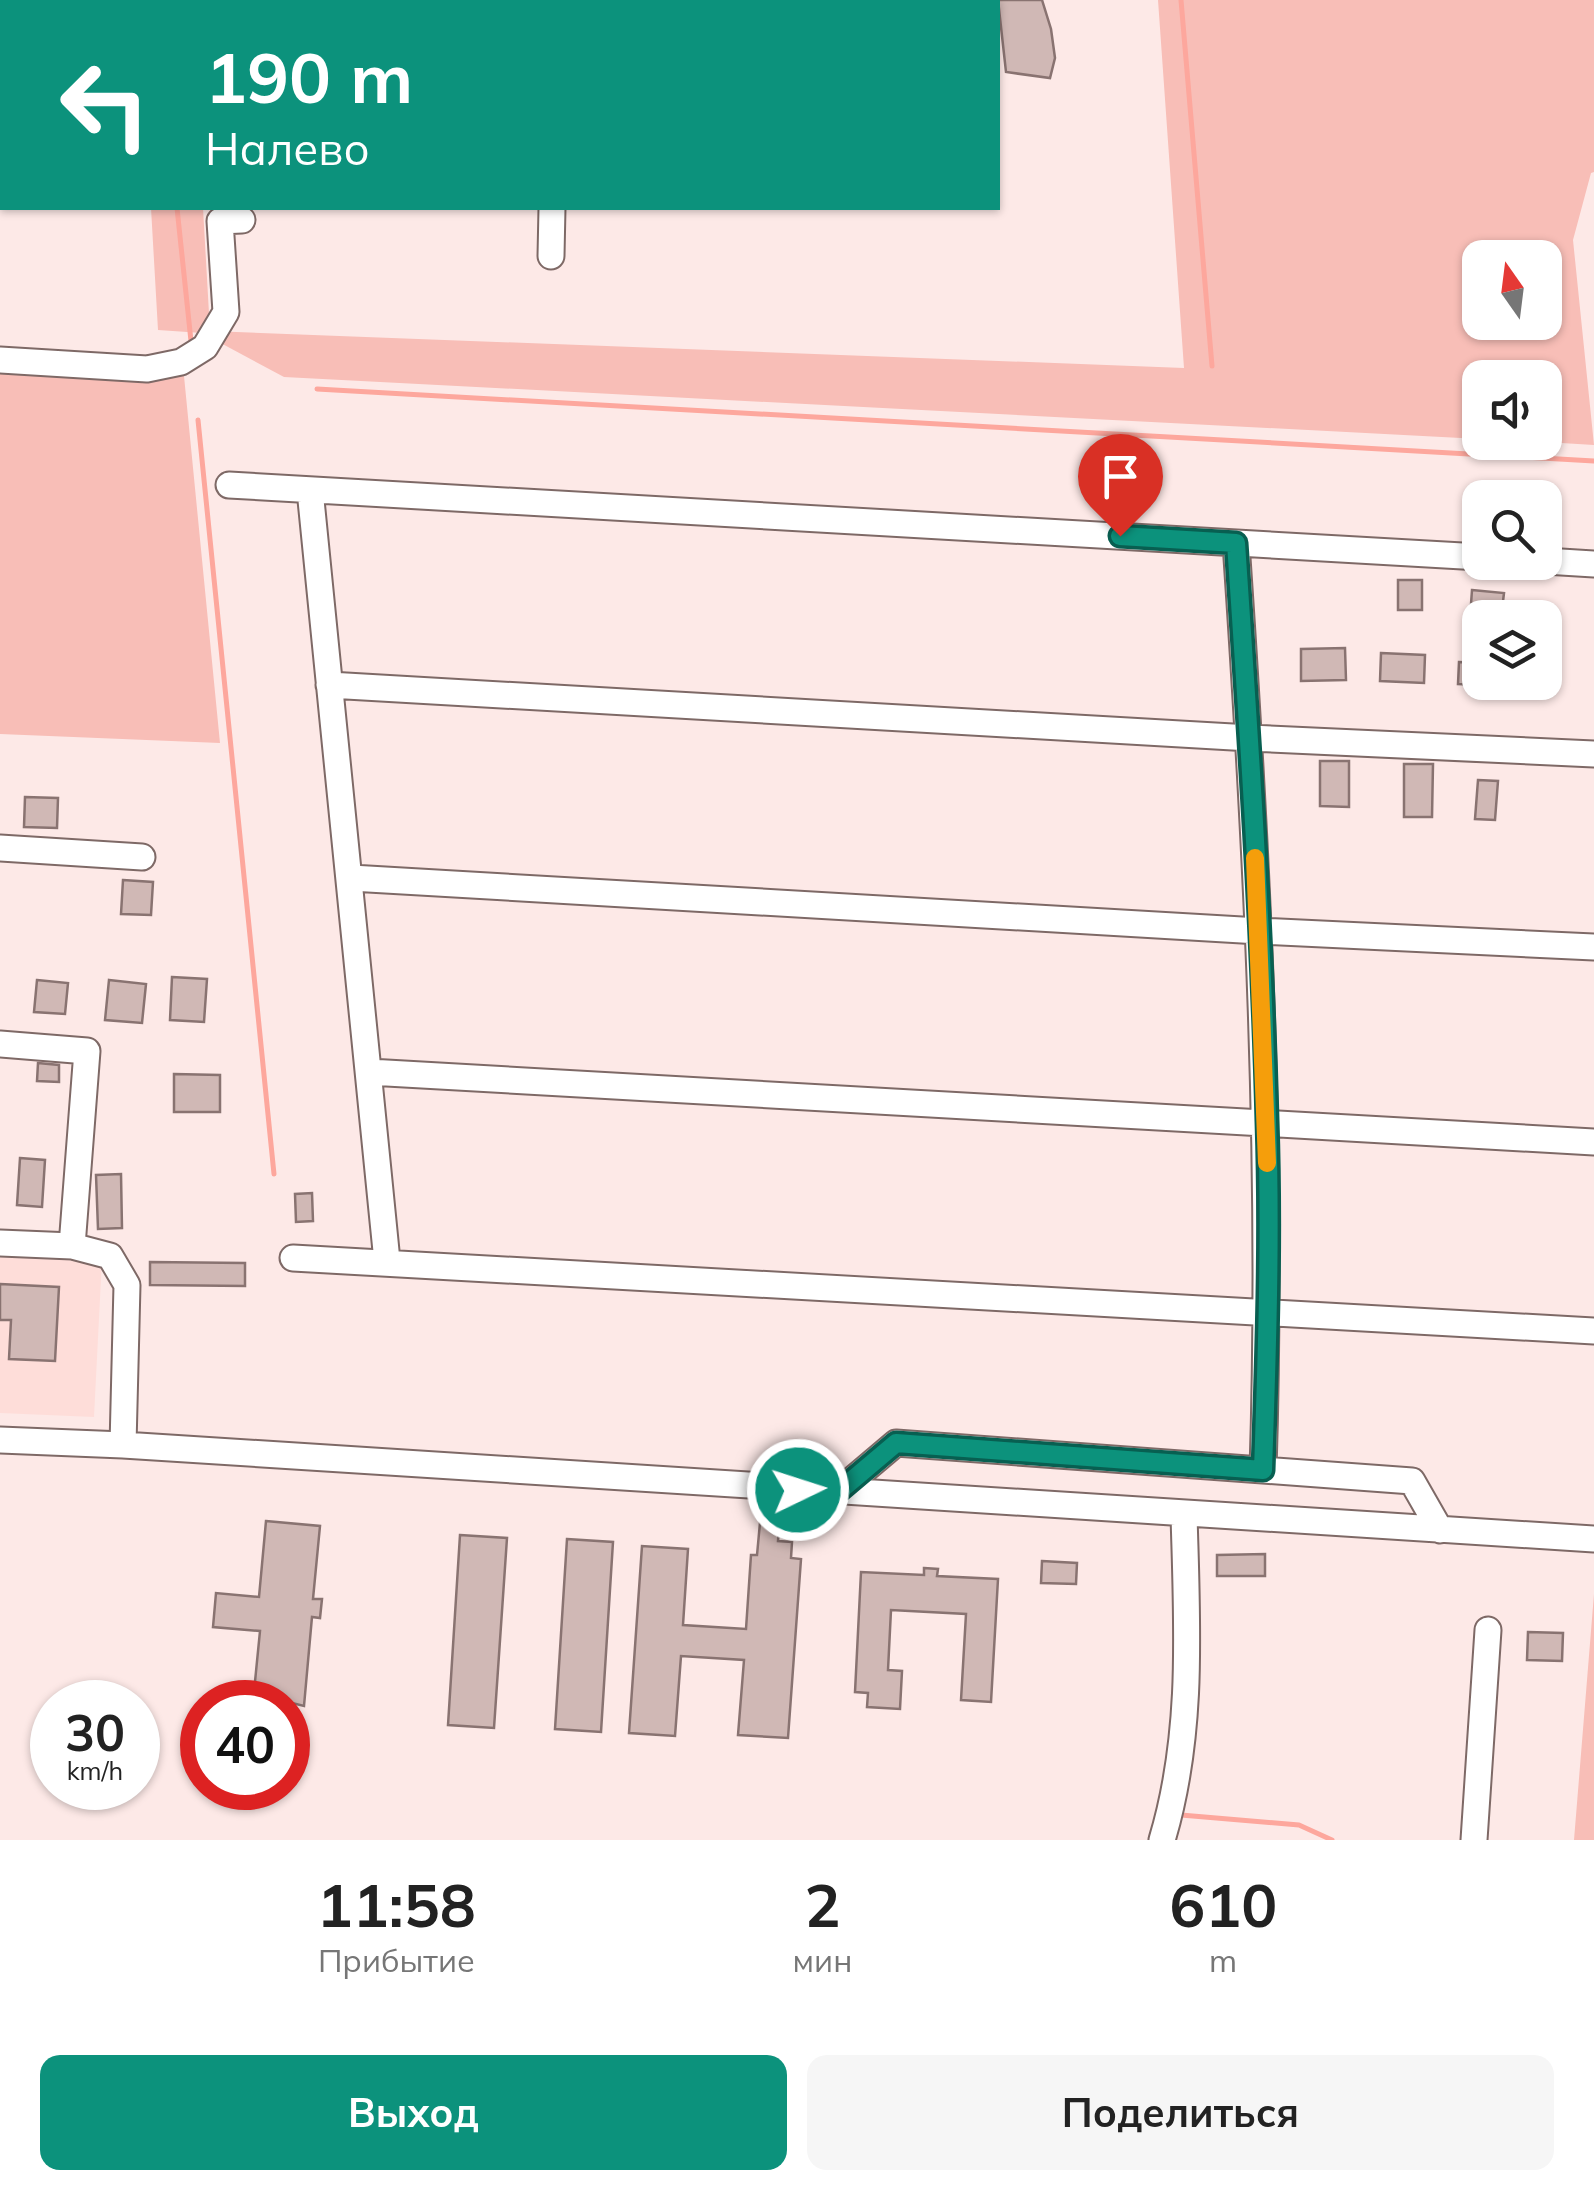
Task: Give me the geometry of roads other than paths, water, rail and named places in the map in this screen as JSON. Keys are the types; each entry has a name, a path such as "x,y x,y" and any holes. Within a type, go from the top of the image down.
{"street":[{"path":"551,256 552,210"},
{"path":"0,360 148,369 181,362 205,347 226,312 220,221 242,220"},
{"path":"229,486 1462,556"},
{"path":"310,490 386,1261"},
{"path":"1236,543 1250,738 1267,1122 1268,1312 1263,1470"},
{"path":"1562,562 1594,564"},
{"path":"328,684 1250,738 1594,754"},
{"path":"0,848 142,857"},
{"path":"351,878 1594,947"},
{"path":"0,1044 87,1052 72,1246"},
{"path":"368,1072 1594,1142"},
{"path":"0,1243 72,1246 110,1256 127,1285 122,1445"},
{"path":"293,1258 1594,1331"},
{"path":"0,1440 1594,1539"},
{"path":"838,1492 896,1443 1412,1481 1440,1530"},
{"path":"1162,1840 1175,1797 1184,1728 1190,1605 1184,1515"},
{"path":"1474,1840 1488,1630"}],"waterway":[{"path":"1181,0 1212,366"},
{"path":"177,210 191,341"},
{"path":"317,389 1594,461"},
{"path":"198,420 274,1174"},
{"path":"1181,1815 1299,1825 1332,1840"}]}
